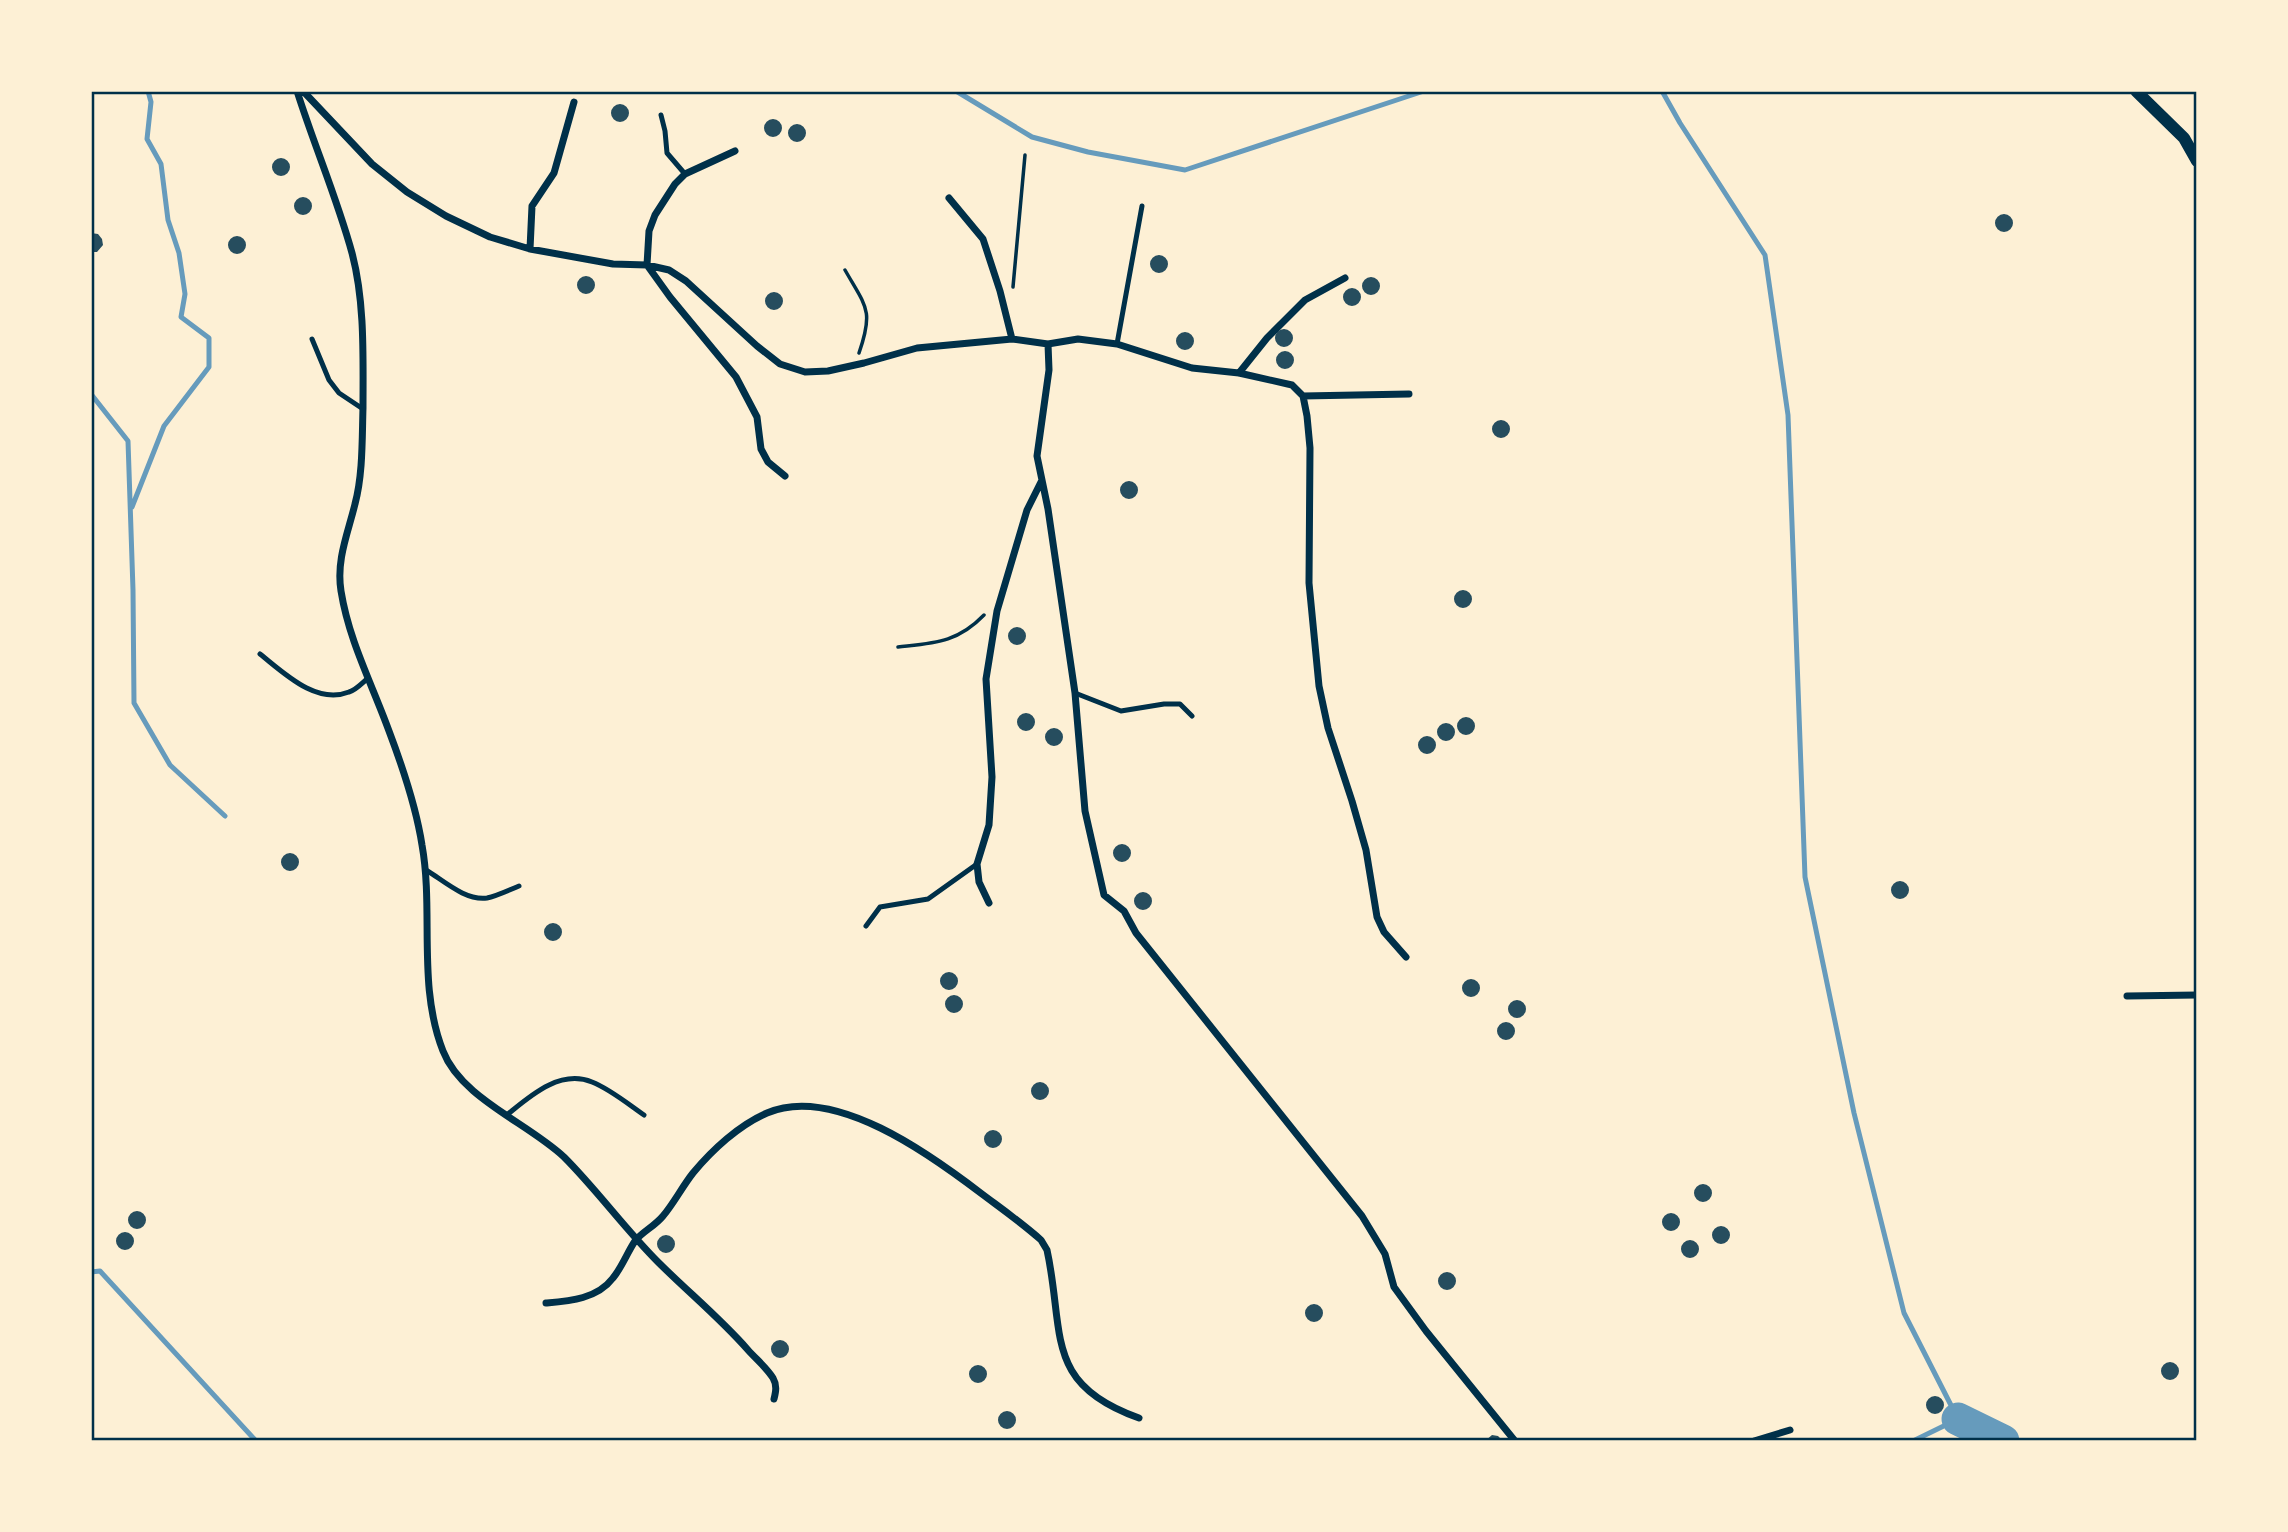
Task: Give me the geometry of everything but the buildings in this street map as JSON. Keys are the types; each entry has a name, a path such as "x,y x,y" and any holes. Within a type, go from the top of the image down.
{"street":[{"path":"297,91 342,219 355,267 361,323 363,409 359,480 340,566 341,589 350,628 415,807 426,870 427,959 438,1038 450,1065 467,1083 564,1157 636,1239 720,1319 769,1373 775,1383 774,1399"},
{"path":"303,91 372,164 407,192 446,216 490,237 530,249 613,264 647,265 669,270 686,281 780,364 805,372 828,371 917,348 1012,339 1048,344 1078,340 1117,344 1192,368 1239,373 1292,385 1303,396 1310,448 1309,583 1319,686 1328,728 1366,849 1377,917 1384,932 1406,957"},
{"path":"2136,91 2184,138 2197,161"},
{"path":"530,249 532,206 554,173 574,102"},
{"path":"735,151 685,174 675,184 655,215 649,231 647,265 736,377 757,416 761,449 768,462 785,476"},
{"path":"949,198 983,239 1000,290 1012,339"},
{"path":"1239,373 1267,338 1305,300 1345,278"},
{"path":"1048,344 1049,370 1037,456 1048,509 1075,693 1085,811 1104,895 1124,911 1136,933 1362,1216 1385,1254 1394,1287 1515,1441"},
{"path":"1303,396 1409,394"},
{"path":"989,903 979,881 977,864 989,825 992,777 986,679 1002,596 1027,510 1042,481"},
{"path":"2127,996 2197,995"},
{"path":"546,1303 583,1299 608,1283 636,1239 662,1217 693,1173 742,1127 768,1112 818,1107 855,1116 886,1129 964,1180 1041,1240 1047,1250 1061,1345 1069,1369 1078,1383 1091,1395 1114,1409 1139,1418"},
{"path":"1754,1441 1790,1430"}],"lane":[{"path":"661,115 666,131 667,153 685,174"},
{"path":"1117,344 1142,206"},
{"path":"312,339 329,380 339,393 363,409"},
{"path":"260,654 291,679 322,694 334,696 352,692 367,678"},
{"path":"1075,693 1121,711 1180,704 1192,716"},
{"path":"866,926 880,907 928,899 977,864"},
{"path":"426,870 462,893 477,898 487,898 519,886"},
{"path":"508,1114 541,1089 566,1080 592,1082 644,1115"}],"path":[{"path":"1013,287 1025,155"},
{"path":"845,270 867,309 867,330 855,365"},
{"path":"898,647 942,643 974,625 1002,596"}],"waterway":[{"path":"132,507 164,426 209,367 209,338 181,317 185,294 179,253 168,220 161,164 147,139 151,102 148,91"},
{"path":"956,91 1032,137 1088,152 1185,170 1424,91"},
{"path":"1662,91 1765,255 1788,415 1805,877 1854,1113 1904,1313 1958,1419 1913,1441"},
{"path":"91,394 128,441 134,703 170,765 225,816"},
{"path":"91,1272 100,1271 256,1441"},
{"path":"1958,1419 2003,1441"}]}
